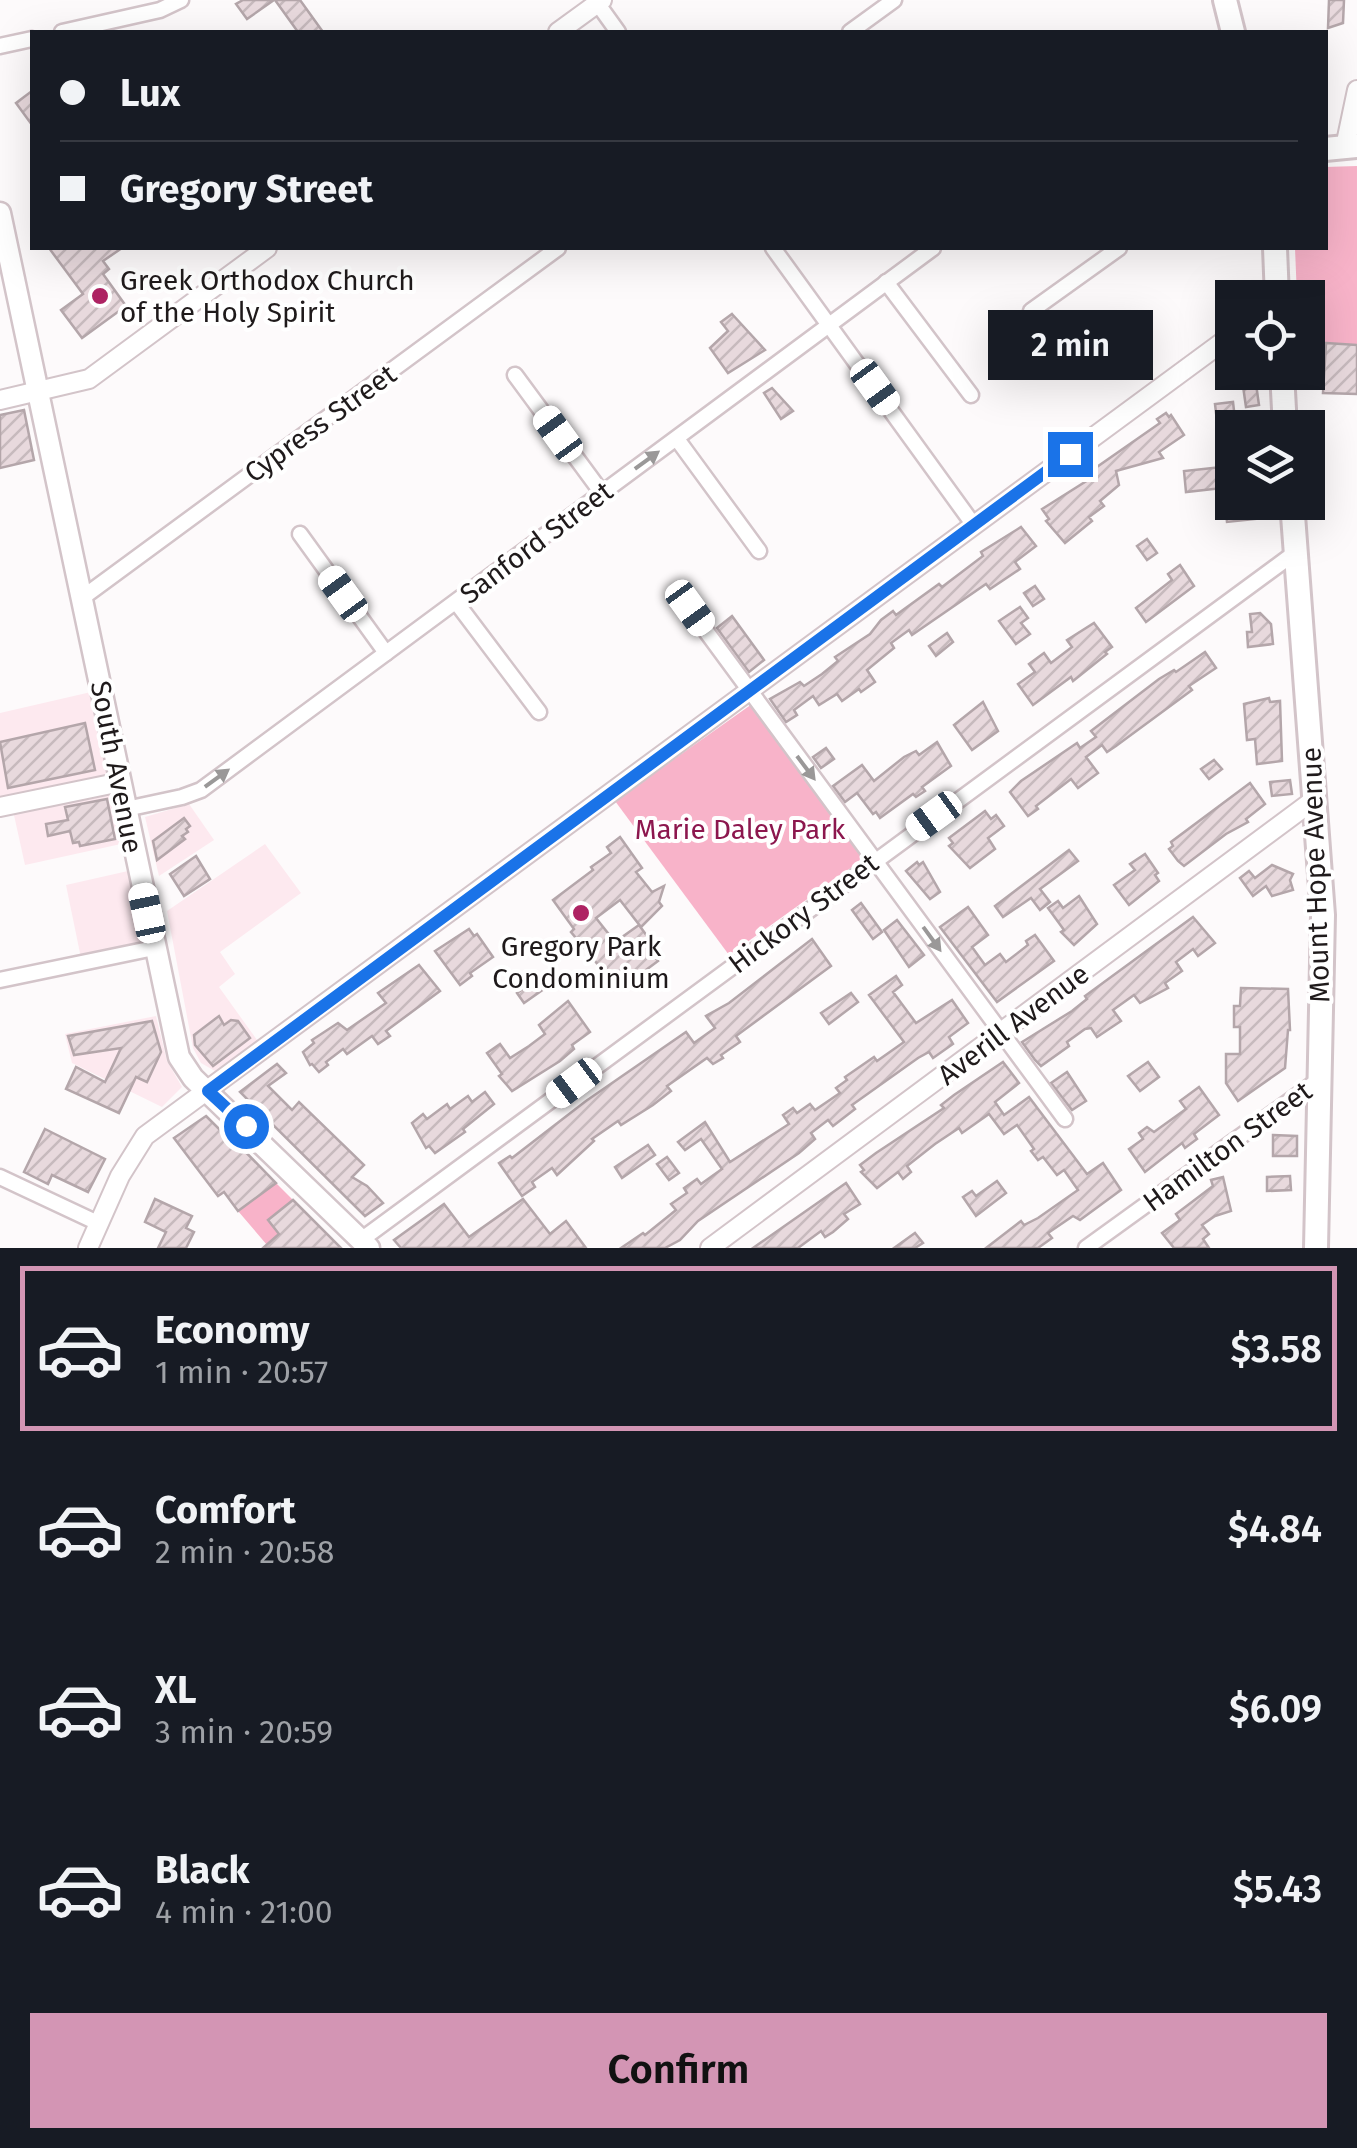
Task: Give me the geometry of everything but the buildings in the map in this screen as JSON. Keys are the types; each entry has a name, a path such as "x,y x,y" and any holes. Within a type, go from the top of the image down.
{"main road":[{"path":"1225,0 1230,30"},
{"name":"South Avenue","path":"0,213 179,1056 186,1070 365,1244"},
{"path":"1275,250 1276,280"},
{"name":"Mount Hope Avenue","path":"1293,520 1323,915 1316,1248"}],"street":[{"path":"71,30 160,10 182,0"},
{"path":"853,30 894,0"},
{"path":"561,30 598,1 617,30"},
{"path":"0,46 30,39"},
{"path":"1338,145 1357,90"},
{"path":"0,400 89,379 264,250"},
{"name":"Cypress Street","path":"82,598 555,250"},
{"path":"775,250 973,524"},
{"name":"Sanford Street","path":"126,808 168,801 200,790 930,250"},
{"path":"1031,311 1115,250"},
{"path":"886,282 971,395"},
{"path":"88,1248 120,1176 144,1138 1215,347"},
{"path":"515,375 602,493"},
{"path":"676,439 760,552"},
{"path":"300,534 386,653"},
{"name":"Hickory Street","path":"365,1244 874,860 1296,552"},
{"path":"456,602 540,712"},
{"path":"690,608 1065,1120"},
{"path":"0,807 121,782"},
{"name":"Averill Avenue","path":"710,1248 1315,799"},
{"path":"0,980 154,948"},
{"name":"Hamilton Street","path":"1086,1248 1320,1079"},
{"path":"0,1176 100,1224"}],"shaded area":[{"path":"91,692 121,844 25,865 10,797 0,798 0,713"},
{"path":"189,804 214,840 159,876 145,817"},
{"path":"265,844 301,893 220,952 235,974 219,987 257,1040 215,1071 201,1063 193,1048 167,911"},
{"path":"128,871 142,944 81,958 66,885"},
{"path":"156,1016 167,1061 182,1087 162,1107 72,1063 65,1034"}],"green space":[{"path":"1357,166 1357,347 1325,346 1325,280 1296,280 1295,250 1328,250 1328,167"},
{"name":"Marie Daley Park","path":"752,704 866,857 729,955 615,801"},
{"path":"276,1183 293,1200 268,1220 279,1234 267,1245 238,1211"}],"place":[{"name":"Greek Orthodox Church of the Holy Spirit","path":"100,296"},
{"name":"Gregory Park Condominium","path":"581,913"}],"route":[{"path":"246,1126 208,1091 1070,454"}]}
